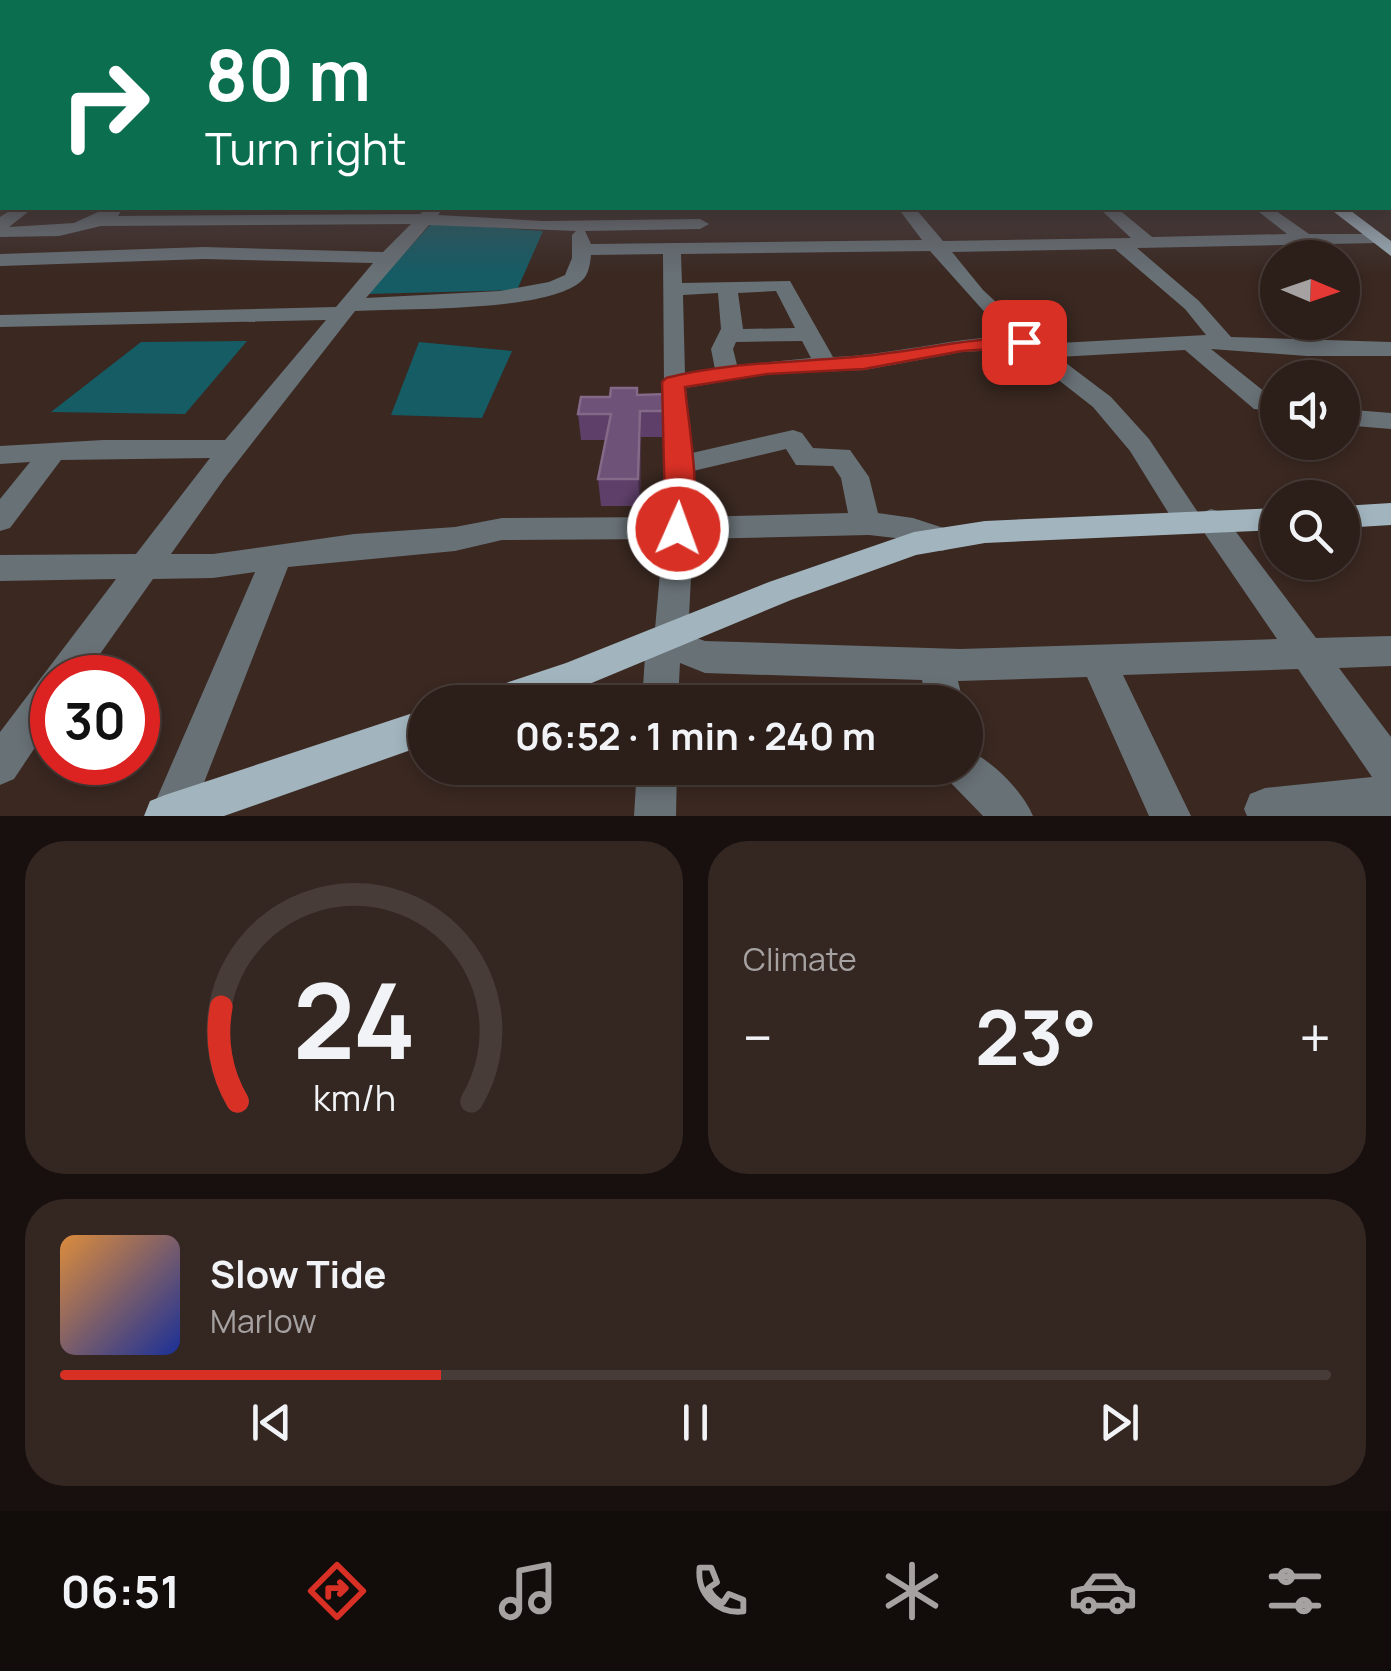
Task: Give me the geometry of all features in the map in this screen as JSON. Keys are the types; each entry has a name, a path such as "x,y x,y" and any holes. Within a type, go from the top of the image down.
{"main road":[{"path":"1340,210 1383,244"},
{"path":"1360,516 1391,514"},
{"path":"544,685 780,591 914,544 984,532 1260,519"},
{"path":"168,815 408,734"}],"street":[{"path":"0,229 22,210"},
{"path":"102,222 114,210"},
{"path":"237,221 250,210"},
{"path":"908,210 1031,347 1102,402 1128,430 1308,653 1391,770"},
{"path":"1109,210 1147,242"},
{"path":"1265,210 1306,240"},
{"path":"0,229 64,228 194,214 237,221 446,214 582,225 700,216 703,247 732,330 722,349 728,374"},
{"path":"79,655 233,449 347,309 390,258 446,214"},
{"path":"0,321 347,309 543,289 574,277 582,250 582,225"},
{"path":"582,250 1260,241"},
{"path":"1119,243 1192,305 1224,342"},
{"path":"662,685 678,529 672,249"},
{"path":"0,260 188,253 390,258"},
{"path":"671,289 783,285 824,362"},
{"path":"729,336 809,334"},
{"path":"1191,342 1206,358 1239,378 1260,400"},
{"path":"673,382 824,362 864,362 962,345 1224,342 1307,349 1391,349"},
{"path":"1360,418 1391,421"},
{"path":"679,466 794,438 806,458 840,456 855,476 866,522"},
{"path":"0,456 233,449"},
{"path":"0,539 5,528 0,522 53,452"},
{"path":"6,575 213,566 502,530 866,522 901,525 942,539"},
{"path":"168,815 277,557"},
{"path":"667,639 704,656 936,664 1042,665 1391,651"},
{"path":"1097,660 1170,816"},
{"path":"936,664 941,685"},
{"path":"0,765 30,723"},
{"path":"655,816 656,785"},
{"path":"981,785 1012,816"},
{"path":"1266,809 1391,797"}],"water":[{"path":"432,223 543,231 517,290 367,294"},
{"path":"247,341 185,414 51,412 141,342"},
{"path":"419,342 512,351 482,418 391,415"}],"building":[{"path":"611,388 637,388 637,395 669,394 668,411 640,411 638,479 598,479 611,414 578,414 581,397 610,397"}],"route":[{"path":"678,529 681,494 673,382 821,362 864,362 962,345 1024,342"}]}
